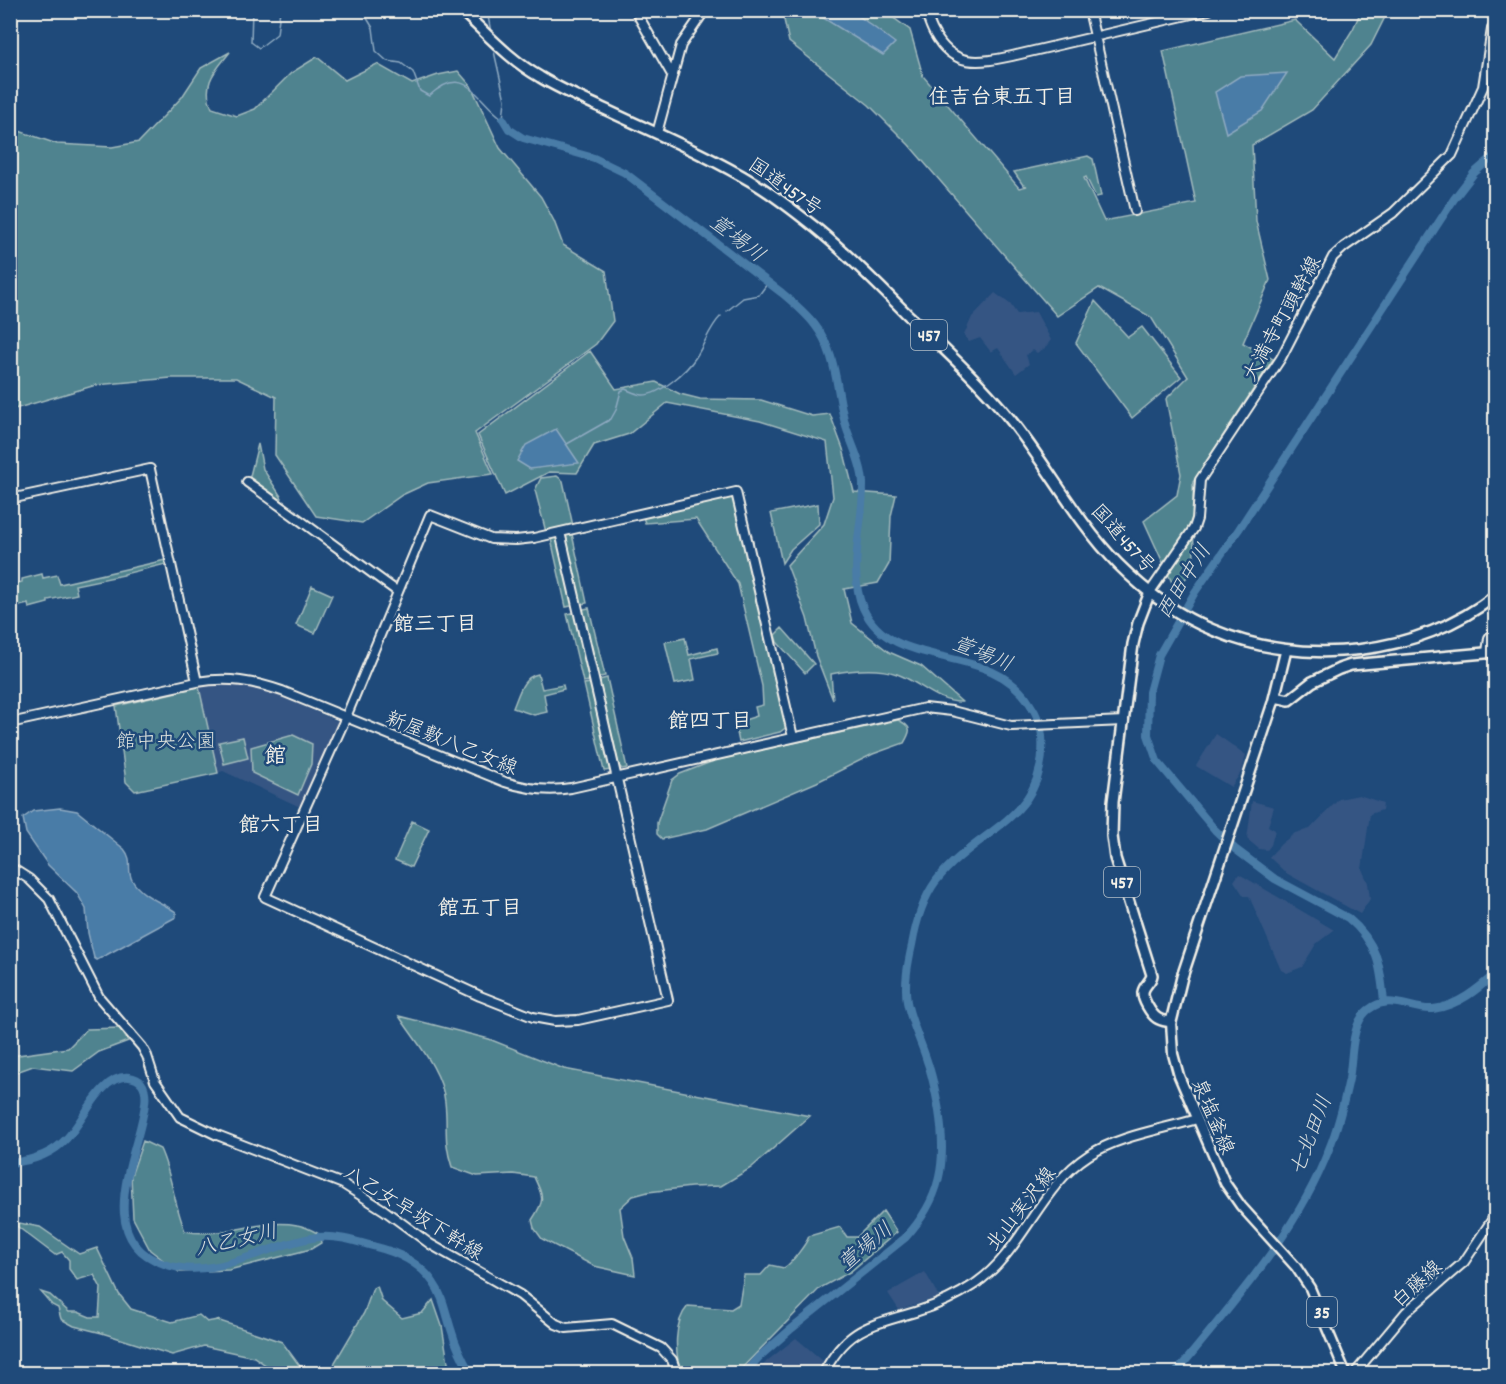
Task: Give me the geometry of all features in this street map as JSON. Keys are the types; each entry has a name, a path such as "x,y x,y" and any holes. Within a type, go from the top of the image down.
{"highway":[{"name":"国道457号","path":"461,10 510,56 539,77 757,184 819,231 858,266 986,392 1042,460 1097,541 1120,566 1150,592 1135,632 1112,822 1113,850 1152,975 1143,994 1154,1015 1161,1020 1171,1022"},
{"name":"457","path":"1150,592 1191,620 1233,637 1286,650 1338,651 1392,643 1423,634 1449,623 1496,595"},
{"path":"1171,1022 1182,977 1275,698 1286,650"},
{"path":"1275,698 1291,699 1312,682 1351,665 1491,652"}],"main road":[{"name":"泉塩釜線","path":"1171,1022 1171,1042 1175,1065 1225,1184 1310,1288 1346,1374"}],"street":[{"path":"635,10 672,75"},
{"path":"657,133 681,45 705,10"},
{"path":"925,10 934,34 949,52 969,61 990,61 1209,10"},
{"path":"1089,10 1135,211"},
{"name":"大満寺町頭幹線","path":"1150,592 1194,528 1197,519 1200,480 1281,358 1333,257 1393,213 1452,155 1483,87 1492,29 1496,20"},
{"path":"10,500 150,470 197,682"},
{"path":"247,482 398,592"},
{"path":"560,532 668,1000 578,1020 533,1017 480,996 265,897 346,717 430,515 491,539 516,540 736,492 793,737"},
{"path":"1491,652 1489,638 1496,628"},
{"name":"新屋敷八乙女線","path":"10,723 197,682 222,679 247,680 282,691 461,765 521,787 559,790 925,708 952,711 1003,725 1124,721"},
{"name":"八乙女早坂下幹線","path":"10,867 29,879 49,899 99,997 147,1056 155,1081 180,1117 217,1135 343,1184 384,1210 430,1244 520,1295 556,1324 566,1328 612,1324 661,1348 672,1360 677,1374"},
{"name":"北山実沢線","path":"823,1374 837,1350 858,1332 879,1322 916,1312 944,1301 979,1281 1014,1247 1057,1184 1089,1156 1117,1141 1197,1119"},
{"name":"白藤線","path":"1354,1374 1406,1312 1464,1262 1496,1214"}],"shaded area":[{"path":"812,11 852,11 895,43 883,55"},
{"path":"1287,73 1262,111 1226,133 1215,92 1240,76"},
{"path":"995,293 1010,304 1017,314 1036,312 1051,340 1037,353 1033,350 1026,355 1029,364 1016,374 998,348 991,352 980,338 969,342 964,335 972,317"},
{"path":"556,429 579,463 530,469 517,461 526,445"},
{"path":"225,685 252,687 273,693 339,722 301,805 298,806 223,771 218,773 199,687"},
{"path":"1216,734 1246,755 1242,771 1231,787 1196,766"},
{"path":"1359,795 1383,803 1382,810 1370,814 1362,869 1368,883 1370,899 1360,914 1286,873 1269,857 1295,833 1310,829 1339,799"},
{"path":"1252,801 1274,807 1268,826 1275,830 1271,845 1267,850 1259,849 1247,839"},
{"path":"60,808 77,811 124,849 129,857 132,880 146,894 176,912 176,917 97,960 94,958 88,933 86,909 77,893 48,865 26,833 23,818 33,811"},
{"path":"1239,874 1334,930 1316,944 1302,967 1287,973 1281,970 1249,896 1244,896 1234,881"},
{"path":"925,1272 939,1297 899,1310 888,1293"},
{"path":"796,1338 823,1361 815,1373 756,1373 767,1361"}],"green space":[{"path":"782,11 884,11 910,30 923,76 1019,188 1027,186 1023,185 1014,172 1088,156 1093,159 1101,196 1096,197 1086,177 1084,178 1104,221 1196,203 1163,51 1295,20 1335,58 1361,11 1388,11 1371,45 1312,110 1252,145 1256,221 1270,280 1243,343 1273,359 1193,482 1194,570 1175,589 1144,521 1177,495 1181,474 1166,399 1188,377 1151,317 1099,288 1057,316 909,145 869,105 789,42"},
{"path":"230,52 212,77 208,91 212,108 237,116 255,109 291,73 317,57 345,80 377,64 412,84 458,71 471,86 500,148 541,197 554,221 563,245 606,271 613,321 596,344 475,433 493,474 428,483 402,495 362,523 316,516 275,455 276,397 236,378 171,378 96,385 11,410 11,117 13,129 57,144 112,147 139,142 182,97 201,68"},
{"path":"1095,301 1128,337 1142,327 1181,377 1132,418 1076,343"},
{"path":"590,351 616,389 656,382 680,394 700,399 761,400 812,416 830,414 843,449 854,492 896,495 891,516 889,564 878,583 844,589 852,623 889,652 921,666 962,702 937,696 897,674 873,670 831,674 833,700 816,656 807,618 787,565 824,524 833,497 827,442 760,421 667,403 629,434 594,445 577,473 549,472 505,495 478,435"},
{"path":"258,444 263,469 282,498 280,501 249,480"},
{"path":"557,476 563,481 573,526 546,532 535,490 541,478"},
{"path":"733,496 737,500 788,726 780,732 739,742 735,723 757,716 755,707 763,705 762,686 738,584 696,519 645,523 643,517"},
{"path":"818,504 819,524 791,549 782,563 771,513"},
{"path":"572,534 587,603 582,604 579,602 565,539 567,535"},
{"path":"556,537 560,539 574,603 566,607 551,539"},
{"path":"170,559 170,563 75,585 77,594 48,600 48,603 29,608 28,604 11,608 10,585 22,582 22,579 42,574 43,578 57,575 60,584"},
{"path":"312,586 332,595 315,633 296,625"},
{"path":"589,608 605,676 600,677 596,676 582,613 584,609"},
{"path":"567,614 576,614 591,677 589,681 583,682"},
{"path":"782,628 814,664 805,673 777,642 775,635"},
{"path":"685,638 689,655 717,648 718,653 691,659 695,680 675,684 665,642"},
{"path":"538,674 542,689 563,685 564,689 544,694 547,712 534,715 513,708 525,682"},
{"path":"607,678 627,768 622,769 619,766 599,680"},
{"path":"591,683 612,770 604,771 584,684"},
{"name":"館中央公園","path":"199,687 218,773 135,791 126,782 116,706"},
{"path":"898,720 909,730 904,743 873,754 817,782 707,829 662,839 657,834 657,823 672,780 680,774 716,760"},
{"path":"293,735 312,744 311,764 298,795 252,773 251,747"},
{"path":"243,737 248,758 224,764 219,742"},
{"path":"412,821 429,829 411,867 395,860"},
{"path":"399,1016 489,1039 564,1069 810,1116 751,1168 721,1186 691,1187 633,1196 620,1208 624,1236 633,1258 635,1275 594,1266 542,1239 534,1228 532,1220 542,1199 534,1177 513,1174 477,1176 452,1167 447,1141 443,1090 434,1068"},
{"path":"120,1028 128,1041 99,1052 73,1071 33,1066 11,1074 11,1056 68,1048 87,1029"},
{"path":"143,1141 160,1149 185,1231 213,1232 283,1224 300,1226 319,1234 321,1243 311,1249 229,1270 179,1272 150,1250 133,1218 131,1176"},
{"path":"883,1211 897,1232 850,1272 820,1288 737,1373 681,1373 677,1356 677,1338 680,1321 688,1306 731,1309 739,1304 744,1275 761,1275 770,1265 784,1268 791,1262 809,1236 840,1227 847,1237 857,1237"},
{"path":"14,1224 40,1227 79,1254 97,1248 119,1294 131,1309 172,1322 199,1315 207,1322 217,1320 282,1342 305,1373 277,1373 254,1357 204,1346 172,1355 74,1326 61,1319 58,1308 52,1305 41,1292 50,1295 69,1312 99,1317 101,1288 94,1275 77,1280 69,1269 69,1260 62,1252 55,1255"},
{"path":"377,1286 382,1301 402,1318 422,1313 433,1300 442,1326 449,1369 452,1373 332,1373 335,1362 364,1313 373,1288"}],"waterway":[{"path":"252,10 251,42 259,48 277,34 280,10"},
{"path":"362,10 373,28 376,51 387,61 401,63 413,72 420,91 429,96 442,86 452,82 461,83 469,87 503,119 505,100 493,47"},
{"path":"487,10 491,33"},
{"name":"萱場川","path":"503,119 509,129 523,138 594,158 625,173 800,308 828,347 845,423 862,475 863,498 857,546 856,579 863,608 877,628 896,642 918,651 991,671 1013,684 1030,704 1041,727 1041,764 1034,786 1022,805 1007,820 971,847 936,881 923,904 915,928 906,980 906,995 911,1017 931,1073 939,1111 941,1164 934,1194 927,1209 905,1238 790,1330 759,1357 744,1374"},
{"name":"西田中川","path":"1384,1003 1376,956 1372,946 1358,927 1348,918 1275,879 1235,849 1215,830 1157,761 1148,735 1149,692 1159,655 1195,592 1239,529 1454,199 1474,173 1496,154"},
{"path":"727,311 743,298 759,295 767,284"},
{"path":"567,444 611,419 621,391 625,389 641,395 650,394 665,387 680,375 692,363 721,316"},
{"name":"七北田川","path":"1175,1374 1261,1267 1281,1239 1315,1180 1338,1123 1349,1079 1355,1033 1362,1016 1376,1005 1392,1002 1425,1009 1442,1007 1467,996 1496,973"},
{"name":"八乙女川","path":"10,1163 34,1158 61,1144 102,1090 119,1078 129,1077 143,1086 145,1104 125,1192 125,1221 136,1246 164,1264 183,1268 222,1265 280,1246 318,1237 347,1239 392,1252 422,1269 437,1288 456,1343 471,1374"}],"district":[{"name":"住吉台東五丁目","path":"1002,96"},
{"name":"館三丁目","path":"435,623"},
{"name":"館四丁目","path":"710,720"},
{"name":"館","path":"275,754"},
{"name":"館六丁目","path":"281,824"},
{"name":"館五丁目","path":"480,907"}]}
